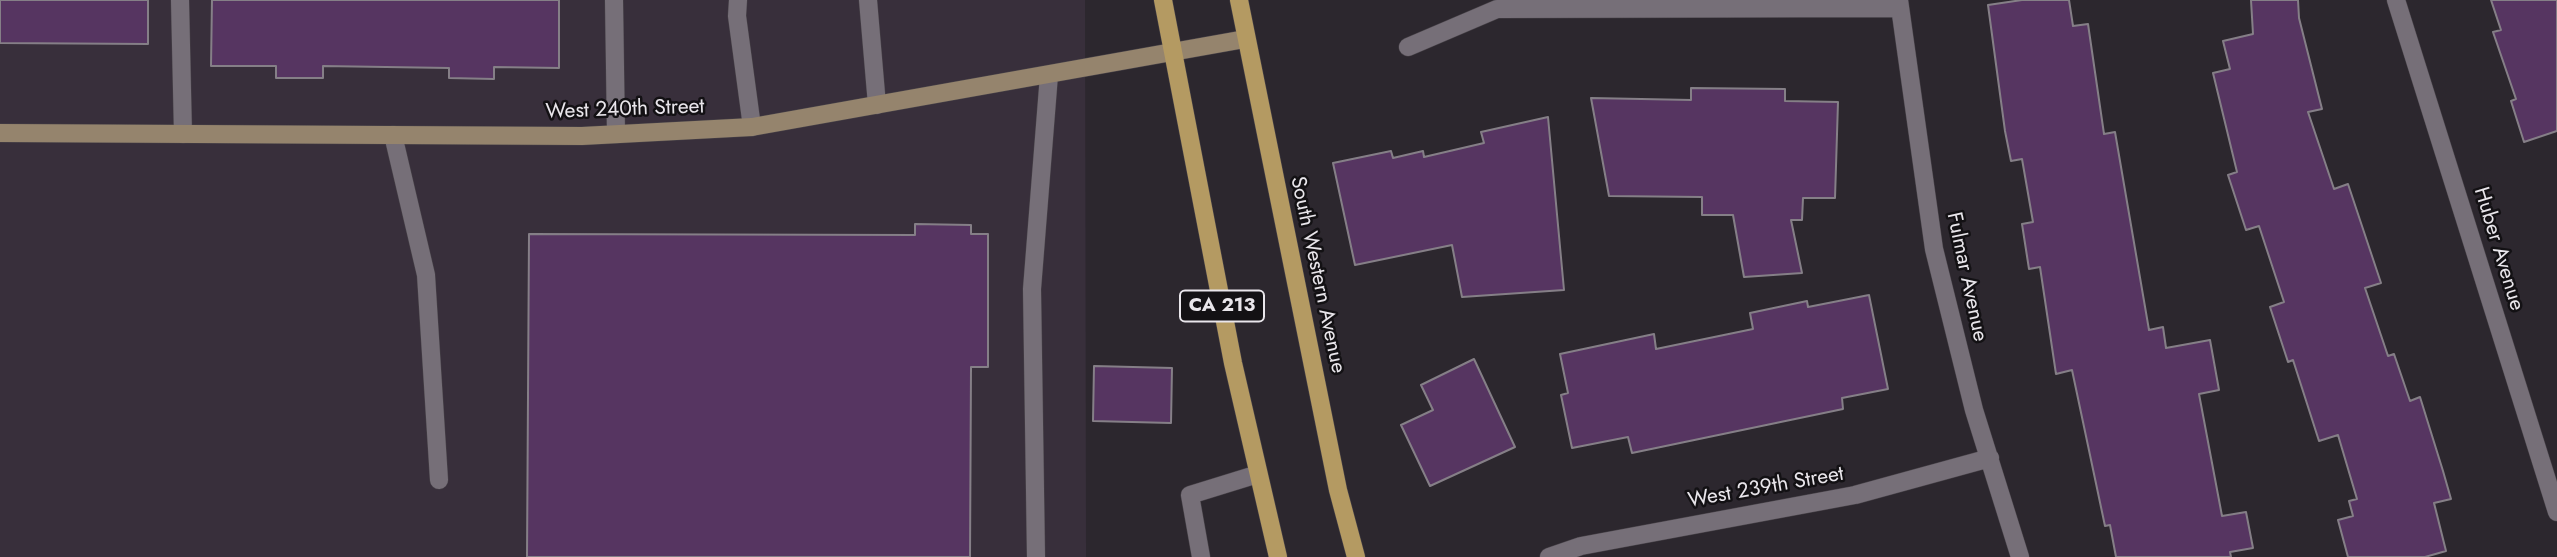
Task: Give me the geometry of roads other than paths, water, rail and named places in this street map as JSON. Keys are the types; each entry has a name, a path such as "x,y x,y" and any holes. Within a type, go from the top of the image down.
{"main road":[{"name":"CA 213","path":"1163,0 1233,363 1278,557"},
{"name":"South Western Avenue","path":"1239,0 1338,490 1356,557"}],"street":[{"path":"180,0 183,134"},
{"path":"614,0 616,134"},
{"path":"738,0 737,16 752,127"},
{"path":"868,0 877,104"},
{"name":"Huber Avenue","path":"2396,0 2557,512"},
{"path":"1408,47 1497,9 1899,4"},
{"name":"Fulmar Avenue","path":"1899,4 1934,249 1974,410 2020,557"},
{"name":"West 240th Street","path":"0,133 616,134 752,127 1245,39"},
{"path":"1036,557 1032,289 1049,75"},
{"path":"393,135 426,275 439,480"},
{"name":"West 239th Street","path":"1549,557 1594,543 1855,495 1990,458"},
{"path":"1201,557 1190,495 1258,474"}]}
